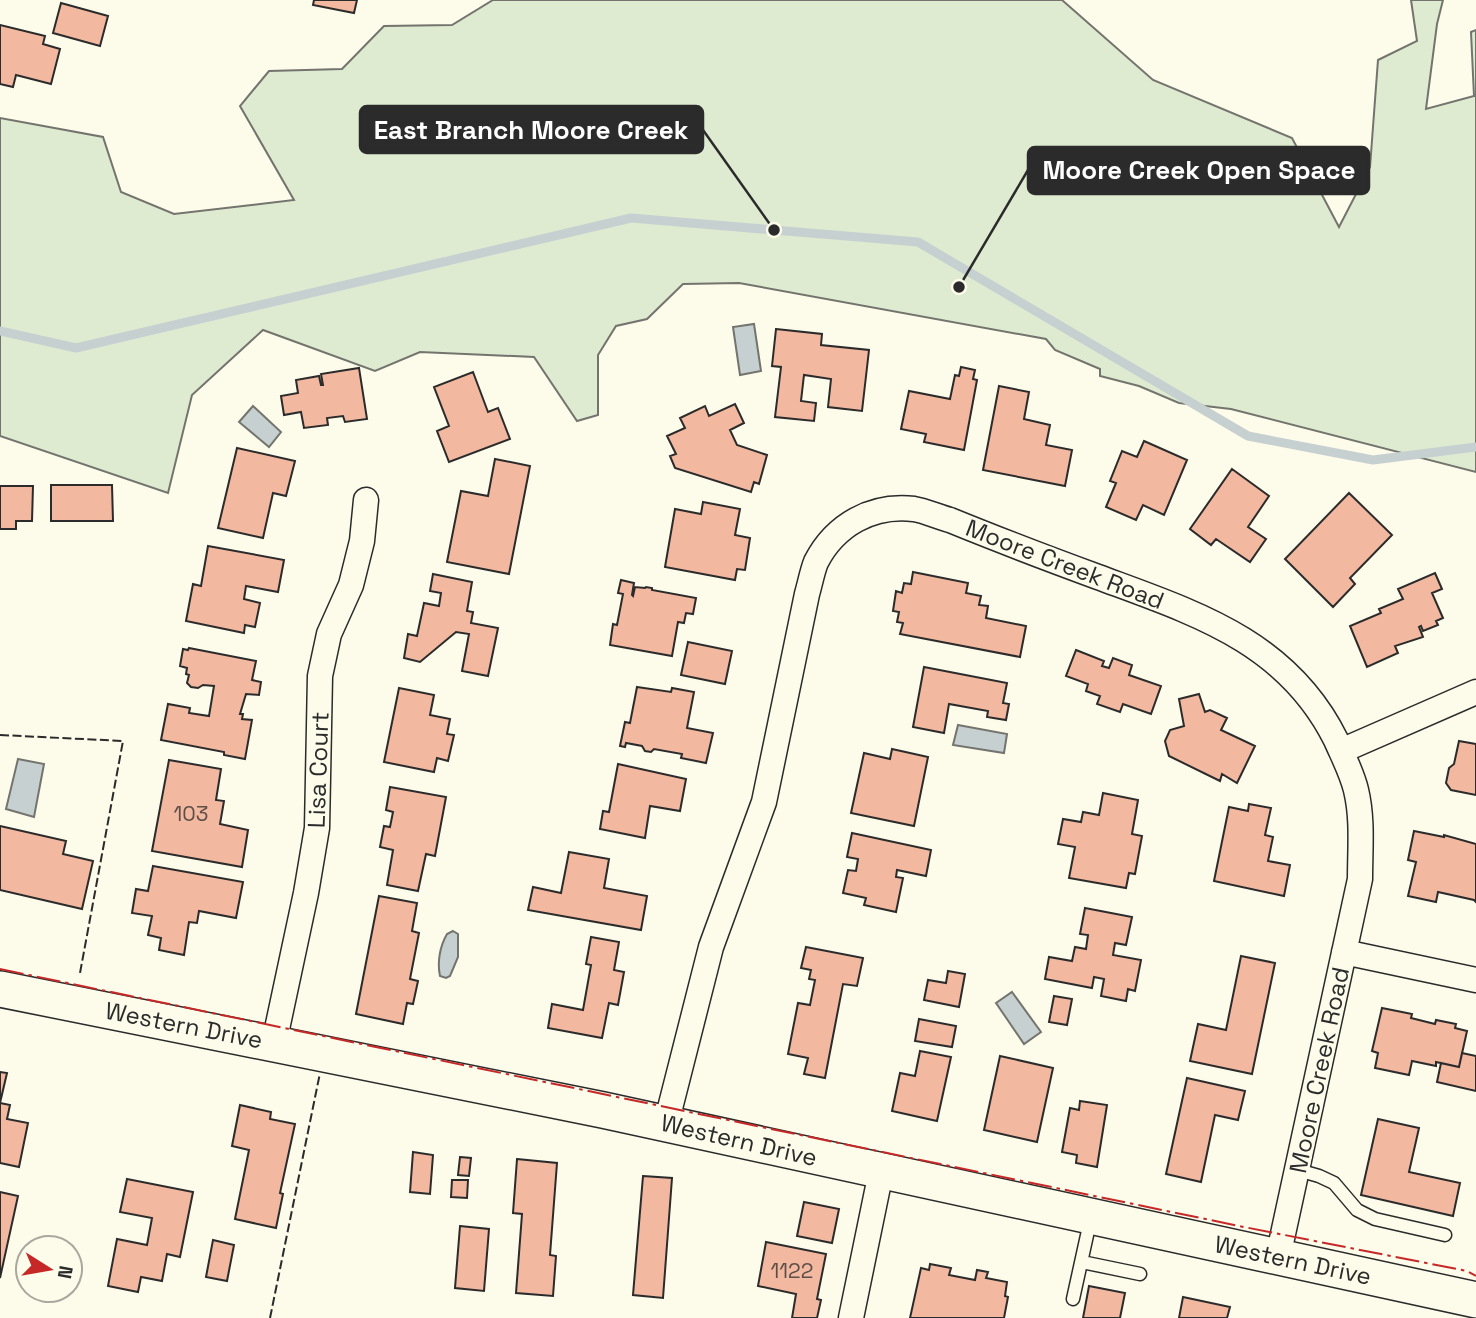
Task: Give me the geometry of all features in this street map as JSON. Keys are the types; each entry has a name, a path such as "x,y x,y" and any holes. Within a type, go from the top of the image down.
{"street":[{"name":"Lisa Court","path":"274,1043 317,828 320,676 329,634 351,585 359,552 366,500"},
{"name":"Moore Creek Road","path":"666,1124 711,947 764,802 807,594 816,563 833,537 856,518 888,508 916,509 1193,612 1257,647 1304,689 1329,726 1355,787 1361,818 1360,879 1278,1256"},
{"path":"1341,751 1476,692"},
{"path":"1344,952 1476,980"},
{"name":"Western Drive","path":"0,989 666,1124 1476,1300"},
{"path":"851,1318 881,1172"}],"lane":[{"path":"1298,1170 1334,1183 1357,1210 1375,1219 1445,1235"},
{"path":"1073,1299 1091,1217"},
{"path":"1082,1262 1140,1274"}],"green space":[{"path":"493,0 1062,0 1153,80 1292,138 1339,227 1370,167 1378,60 1417,41 1411,0 1443,0 1437,24 1426,109 1474,96 1471,32 1476,30 1476,472 1231,409 1179,403 1139,386 1100,376 1100,369 1055,350 1046,339 739,283 683,284 647,319 616,326 598,355 598,415 577,421 534,357 420,352 375,371 263,330 192,395 168,493 0,436 0,118 103,137 121,192 174,214 294,200 240,106 269,71 342,69 384,26 452,25"}],"shaded area":[{"path":"754,324 761,371 740,375 733,327"},
{"path":"253,406 281,432 269,447 239,422"},
{"path":"958,725 1007,734 1004,753 953,745"},
{"path":"18,759 44,764 34,817 6,809"},
{"path":"453,931 458,934 458,957 450,976 446,978 440,976 440,954 447,934"},
{"path":"1012,992 1041,1032 1024,1044 996,1003"}],"building":[{"path":"314,0 357,0 354,13 313,5"},
{"path":"61,3 108,16 100,46 53,33"},
{"path":"0,25 45,36 43,44 60,49 51,84 16,75 13,87 0,84"},
{"path":"776,329 822,334 821,345 869,350 862,411 828,407 831,379 804,375 801,401 816,403 814,421 775,417 781,367 772,366"},
{"path":"961,367 975,370 973,379 977,380 964,450 924,442 926,434 901,429 909,391 950,399 955,375 959,376"},
{"path":"359,368 367,419 345,422 343,416 327,418 328,425 304,428 301,412 284,415 281,396 298,393 296,380 319,376 323,385 321,374"},
{"path":"473,372 488,412 498,408 510,439 449,462 437,431 449,426 434,387"},
{"path":"999,386 1029,392 1024,419 1050,425 1046,445 1072,450 1065,486 983,470"},
{"path":"735,404 744,423 730,430 737,445 767,455 759,484 754,482 751,492 675,468 670,456 676,454 667,436 685,428 680,418 705,406 709,416"},
{"path":"1144,441 1187,460 1164,515 1143,505 1136,520 1106,507 1116,483 1110,481 1122,451 1137,457"},
{"path":"237,448 295,461 286,496 273,493 263,538 218,528"},
{"path":"495,459 530,466 509,574 447,562 461,491 488,496"},
{"path":"1232,469 1269,496 1248,527 1266,539 1250,562 1216,539 1211,545 1190,529"},
{"path":"51,485 112,485 113,521 51,521"},
{"path":"0,486 33,486 32,521 16,521 16,529 0,529"},
{"path":"1349,493 1392,535 1350,578 1355,584 1333,607 1285,559"},
{"path":"703,502 740,509 735,535 750,538 745,570 737,569 735,580 665,567 675,509 701,514"},
{"path":"208,546 284,560 278,592 246,586 244,599 260,603 255,627 245,625 244,633 186,621 193,584 201,586"},
{"path":"913,572 968,583 966,593 981,596 979,605 988,606 986,618 1026,626 1020,657 900,634 903,623 897,622 899,612 893,611 896,591 902,593 904,583 911,584"},
{"path":"1435,573 1442,589 1432,593 1443,618 1436,621 1438,625 1423,631 1421,626 1419,627 1423,637 1395,646 1398,653 1367,667 1350,626 1381,613 1379,609 1403,599 1398,589"},
{"path":"433,574 472,582 467,611 473,612 471,623 498,628 488,676 462,671 469,634 456,632 420,662 404,658 408,634 417,636 424,603 439,606 441,593 430,591"},
{"path":"621,580 634,583 633,596 635,587 646,587 696,598 693,614 686,613 684,623 678,622 672,656 610,645 613,624 617,625 623,594 618,593"},
{"path":"688,642 732,651 725,684 681,675"},
{"path":"183,649 256,661 252,680 261,682 259,695 246,694 240,714 243,714 242,719 252,720 245,759 224,755 224,752 161,740 168,704 190,708 189,713 209,716 214,686 191,687 187,683 187,668 180,666"},
{"path":"1076,650 1104,661 1102,666 1109,668 1113,658 1132,665 1129,675 1161,686 1151,714 1123,704 1120,712 1097,704 1100,696 1086,691 1088,684 1066,676"},
{"path":"924,667 1007,683 1003,703 1009,704 1006,720 987,717 988,711 949,704 944,733 913,727"},
{"path":"637,687 694,692 687,728 713,733 706,763 681,758 682,754 654,749 651,752 645,751 642,746 626,743 625,747 620,746 625,722 630,723"},
{"path":"399,688 434,695 430,715 450,719 447,734 454,735 448,761 437,758 434,772 384,762"},
{"path":"1199,694 1205,712 1210,710 1227,718 1221,730 1255,746 1237,783 1222,774 1220,781 1169,756 1165,741 1170,730 1184,726 1179,699"},
{"path":"1459,741 1476,744 1476,795 1451,790 1446,783"},
{"path":"892,749 928,757 914,826 851,813 864,753 890,759"},
{"path":"169,760 221,769 216,800 224,801 220,824 248,830 242,867 152,851"},
{"path":"618,764 686,779 680,811 650,806 645,838 600,829 603,811 609,812"},
{"path":"390,787 446,797 435,856 426,854 418,891 387,885 393,850 380,847 384,826 390,827 393,812 386,810"},
{"path":"1103,793 1138,800 1132,834 1142,836 1135,874 1129,873 1126,888 1069,878 1075,847 1058,844 1063,819 1081,822 1083,812 1099,815"},
{"path":"1249,804 1271,808 1265,835 1273,837 1268,861 1290,865 1284,896 1214,881 1229,807 1248,811"},
{"path":"0,826 66,841 63,854 93,861 82,909 0,890"},
{"path":"1414,831 1444,835 1476,844 1476,902 1438,892 1436,902 1408,896 1416,862 1408,860"},
{"path":"852,833 931,850 926,876 897,870 896,877 903,878 896,912 864,905 866,898 843,893 848,870 856,871 858,859 847,857"},
{"path":"569,852 609,859 604,888 647,896 641,930 528,910 533,887 561,893"},
{"path":"153,866 243,882 236,918 199,911 197,923 189,922 184,955 159,950 161,938 148,935 152,916 132,913 136,889 148,891"},
{"path":"379,896 417,903 412,931 419,933 410,979 418,981 413,1004 407,1003 403,1024 356,1014"},
{"path":"1085,908 1132,917 1126,945 1115,943 1113,955 1141,960 1135,991 1128,989 1126,1001 1101,996 1104,979 1094,977 1092,988 1045,979 1049,957 1072,961 1075,947 1086,949 1088,935 1080,934"},
{"path":"591,937 619,942 614,970 624,972 618,1005 609,1003 602,1038 548,1028 552,1004 583,1010 591,965 586,964"},
{"path":"806,947 863,958 857,986 843,984 825,1078 804,1074 808,1058 788,1054 798,1003 810,1005 815,980 809,979 811,970 801,968"},
{"path":"1241,956 1275,963 1252,1074 1190,1061 1198,1024 1226,1030"},
{"path":"948,971 965,974 959,1007 924,1000 928,980 946,983"},
{"path":"1054,996 1072,999 1067,1025 1049,1022"},
{"path":"1382,1008 1412,1014 1411,1018 1435,1024 1436,1020 1456,1024 1455,1028 1467,1031 1459,1067 1412,1061 1409,1075 1375,1068 1378,1053 1372,1051"},
{"path":"919,1019 956,1026 952,1047 915,1041"},
{"path":"920,1051 951,1057 937,1121 892,1111 900,1073 915,1076"},
{"path":"1462,1053 1476,1056 1476,1091 1437,1082 1441,1063 1459,1067"},
{"path":"1000,1056 1053,1068 1037,1142 984,1130"},
{"path":"0,1072 7,1073 0,1103"},
{"path":"1187,1078 1245,1091 1238,1120 1215,1115 1201,1182 1166,1174"},
{"path":"1080,1101 1107,1105 1097,1167 1076,1163 1077,1155 1062,1152 1070,1108 1079,1110"},
{"path":"0,1103 10,1105 7,1119 28,1123 19,1167 0,1163"},
{"path":"240,1105 271,1112 270,1119 295,1124 280,1193 283,1194 276,1228 235,1219 249,1150 232,1146"},
{"path":"1378,1119 1419,1128 1409,1172 1460,1183 1453,1216 1361,1195"},
{"path":"413,1152 433,1155 430,1194 410,1192"},
{"path":"460,1157 471,1158 469,1176 458,1175"},
{"path":"517,1159 557,1163 550,1255 556,1256 553,1296 516,1293 522,1214 513,1213"},
{"path":"643,1176 672,1178 663,1298 633,1295"},
{"path":"127,1179 193,1192 180,1257 167,1254 162,1281 141,1277 138,1292 108,1286 117,1239 147,1245 152,1218 120,1212"},
{"path":"452,1180 468,1180 467,1198 451,1197"},
{"path":"0,1192 18,1196 0,1278"},
{"path":"804,1202 839,1209 832,1243 797,1236"},
{"path":"460,1226 489,1229 484,1291 455,1288"},
{"path":"213,1240 234,1245 227,1281 206,1277"},
{"path":"766,1242 826,1254 817,1299 821,1300 817,1318 792,1318 796,1294 758,1286"},
{"path":"930,1264 951,1268 949,1275 975,1280 977,1270 988,1272 986,1278 1007,1282 1005,1296 1008,1297 1004,1318 910,1318 921,1268 929,1270"},
{"path":"1089,1286 1125,1293 1120,1318 1083,1318"},
{"path":"1183,1297 1230,1307 1227,1318 1179,1318"}],"waterway":[{"path":"0,331 76,348 631,218 918,242 1248,436 1373,460 1476,447"}],"fence":[{"path":"0,735 123,741 80,973"},
{"path":"270,1318 320,1073"}],"power":[{"path":"0,969 1467,1271 1476,1276"}],"place":[{"name":"East Branch Moore Creek","path":"774,230"},
{"name":"Moore Creek Open Space","path":"959,287"}]}
